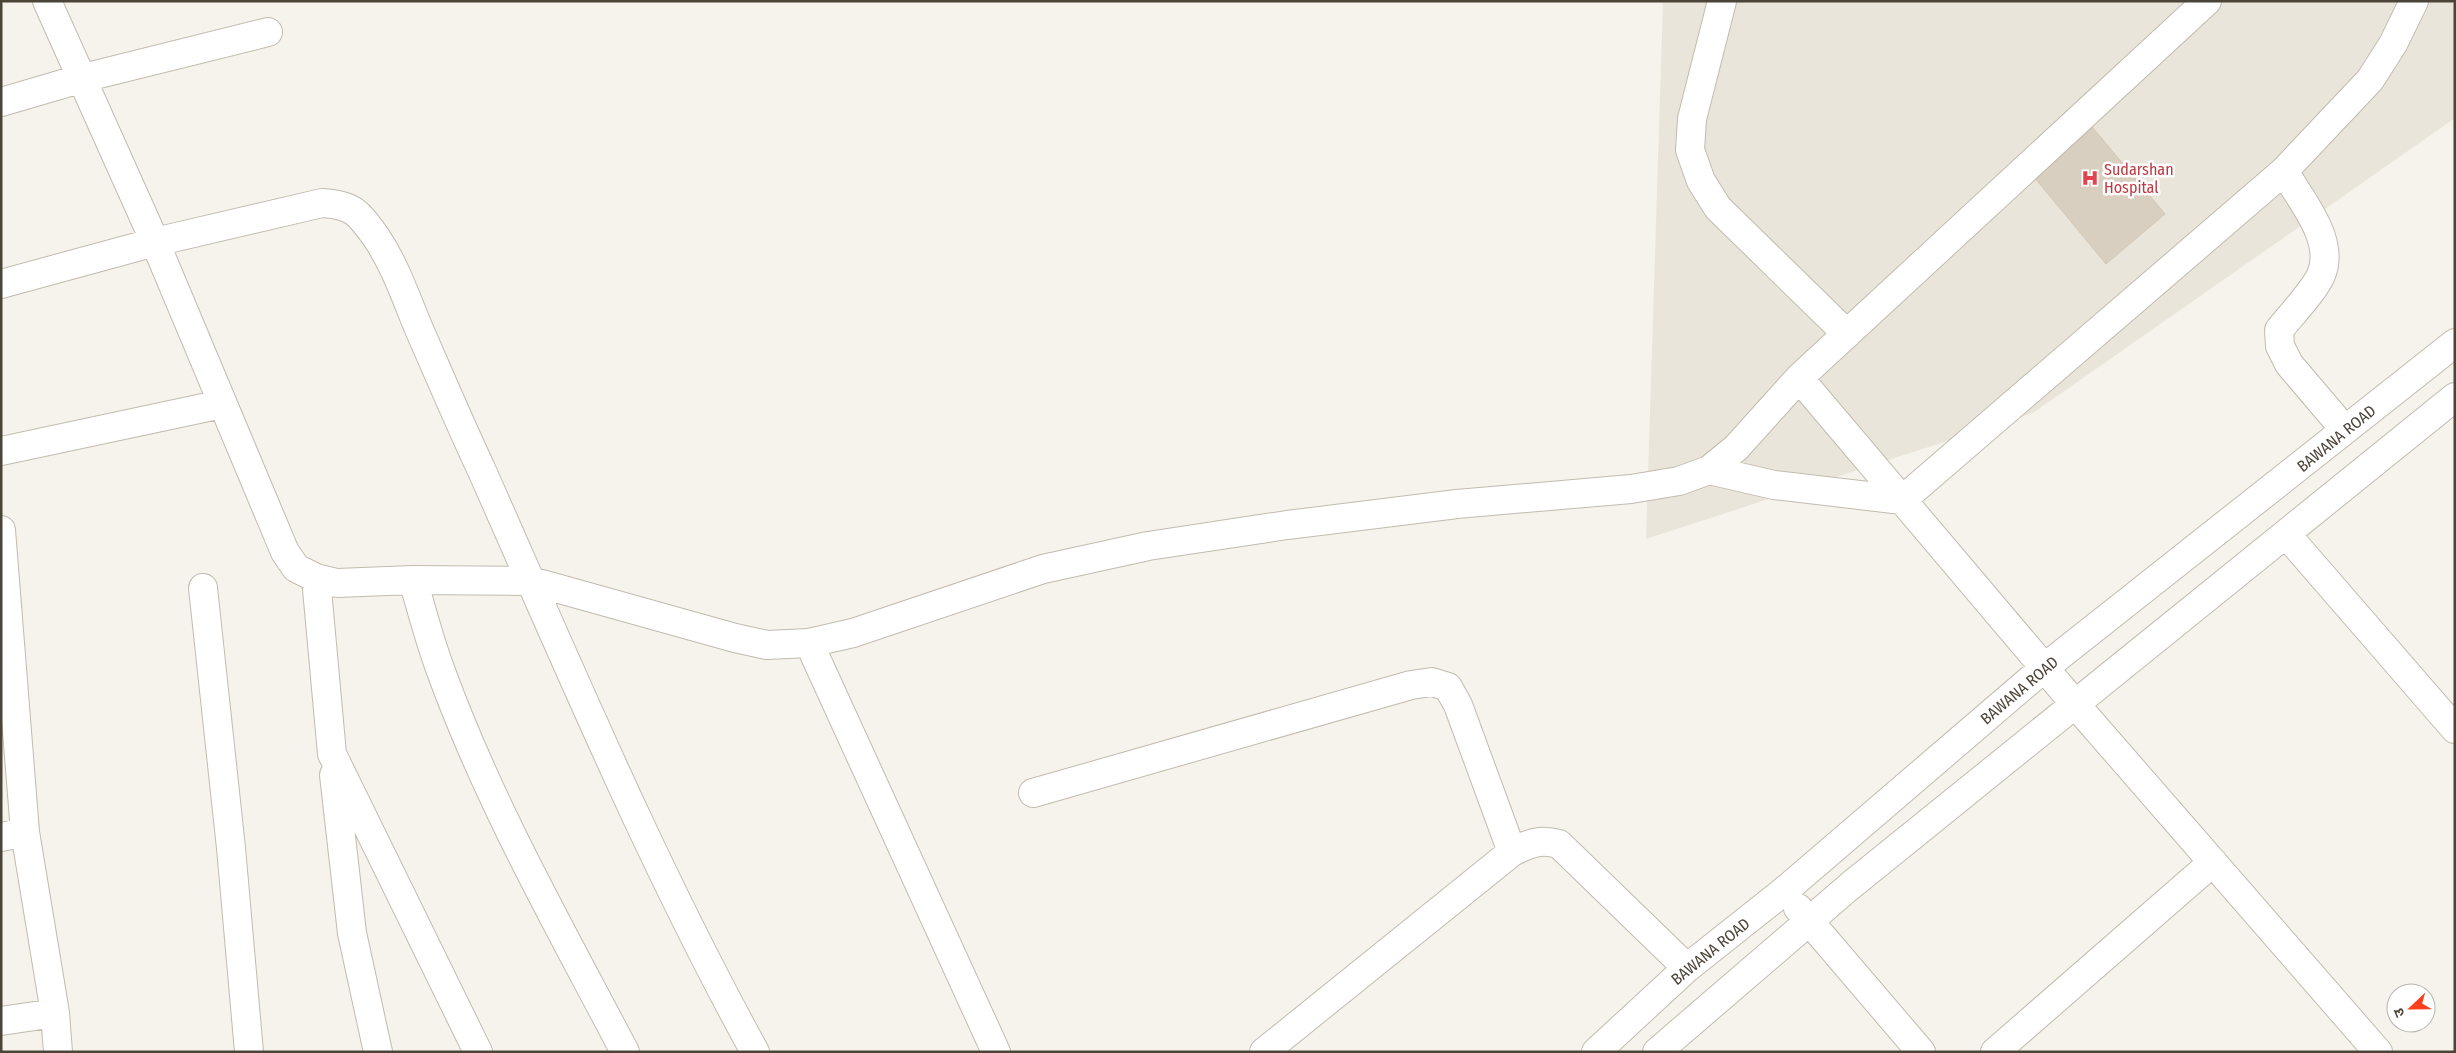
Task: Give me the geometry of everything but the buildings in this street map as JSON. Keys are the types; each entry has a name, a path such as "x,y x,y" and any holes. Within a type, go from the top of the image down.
{"street":[{"path":"47,1 83,78 154,242 285,552 296,568 316,578 337,584 413,580 531,581 735,638 767,645 809,643 853,633 1043,569 1148,546 1286,525 1457,504 1631,490 1680,481 1709,470 1736,448 1799,378 2204,2"},
{"path":"1722,1 1692,119 1690,150 1701,181 1718,208 1847,334"},
{"path":"1709,470 1774,485 1902,500 2284,171 2370,80 2393,44 2414,1"},
{"path":"1,102 83,78 268,32"},
{"path":"2284,171 2322,236 2326,258 2320,276 2279,330 2280,346 2289,364 2345,430"},
{"path":"1,284 154,242 322,203 341,204 356,211 376,238 395,270 635,819 709,970 754,1052"},
{"name":"BAWANA ROAD","path":"1596,1052 1687,968 1784,891 2044,668 2455,343"},
{"path":"1799,378 2044,668 2378,1052"},
{"path":"1658,1052 1809,921 2455,397"},
{"path":"1,451 222,404"},
{"path":"2369,411 2398,443"},
{"path":"1,530 13,834 54,1013 58,1052"},
{"path":"2286,534 2455,729"},
{"path":"316,578 332,754 352,933 378,1052"},
{"path":"413,580 441,673 471,746 511,835 625,1052"},
{"path":"203,588 231,848 249,1052"},
{"path":"809,643 996,1052"},
{"path":"1034,793 1411,685 1432,682 1448,687 1458,705 1512,852"},
{"path":"332,754 478,1052"},
{"path":"1264,1052 1512,852 1532,841 1545,840 1560,844 1687,968"},
{"path":"1995,1052 2213,862"},
{"path":"1784,891 1921,1052"},
{"path":"1,1021 54,1013"}],"shaded area":[{"path":"1663,1 2455,1 2455,118 2033,413 1646,539"}],"place":[{"name":"Sudarshan Hospital","path":"2090,178"}]}
